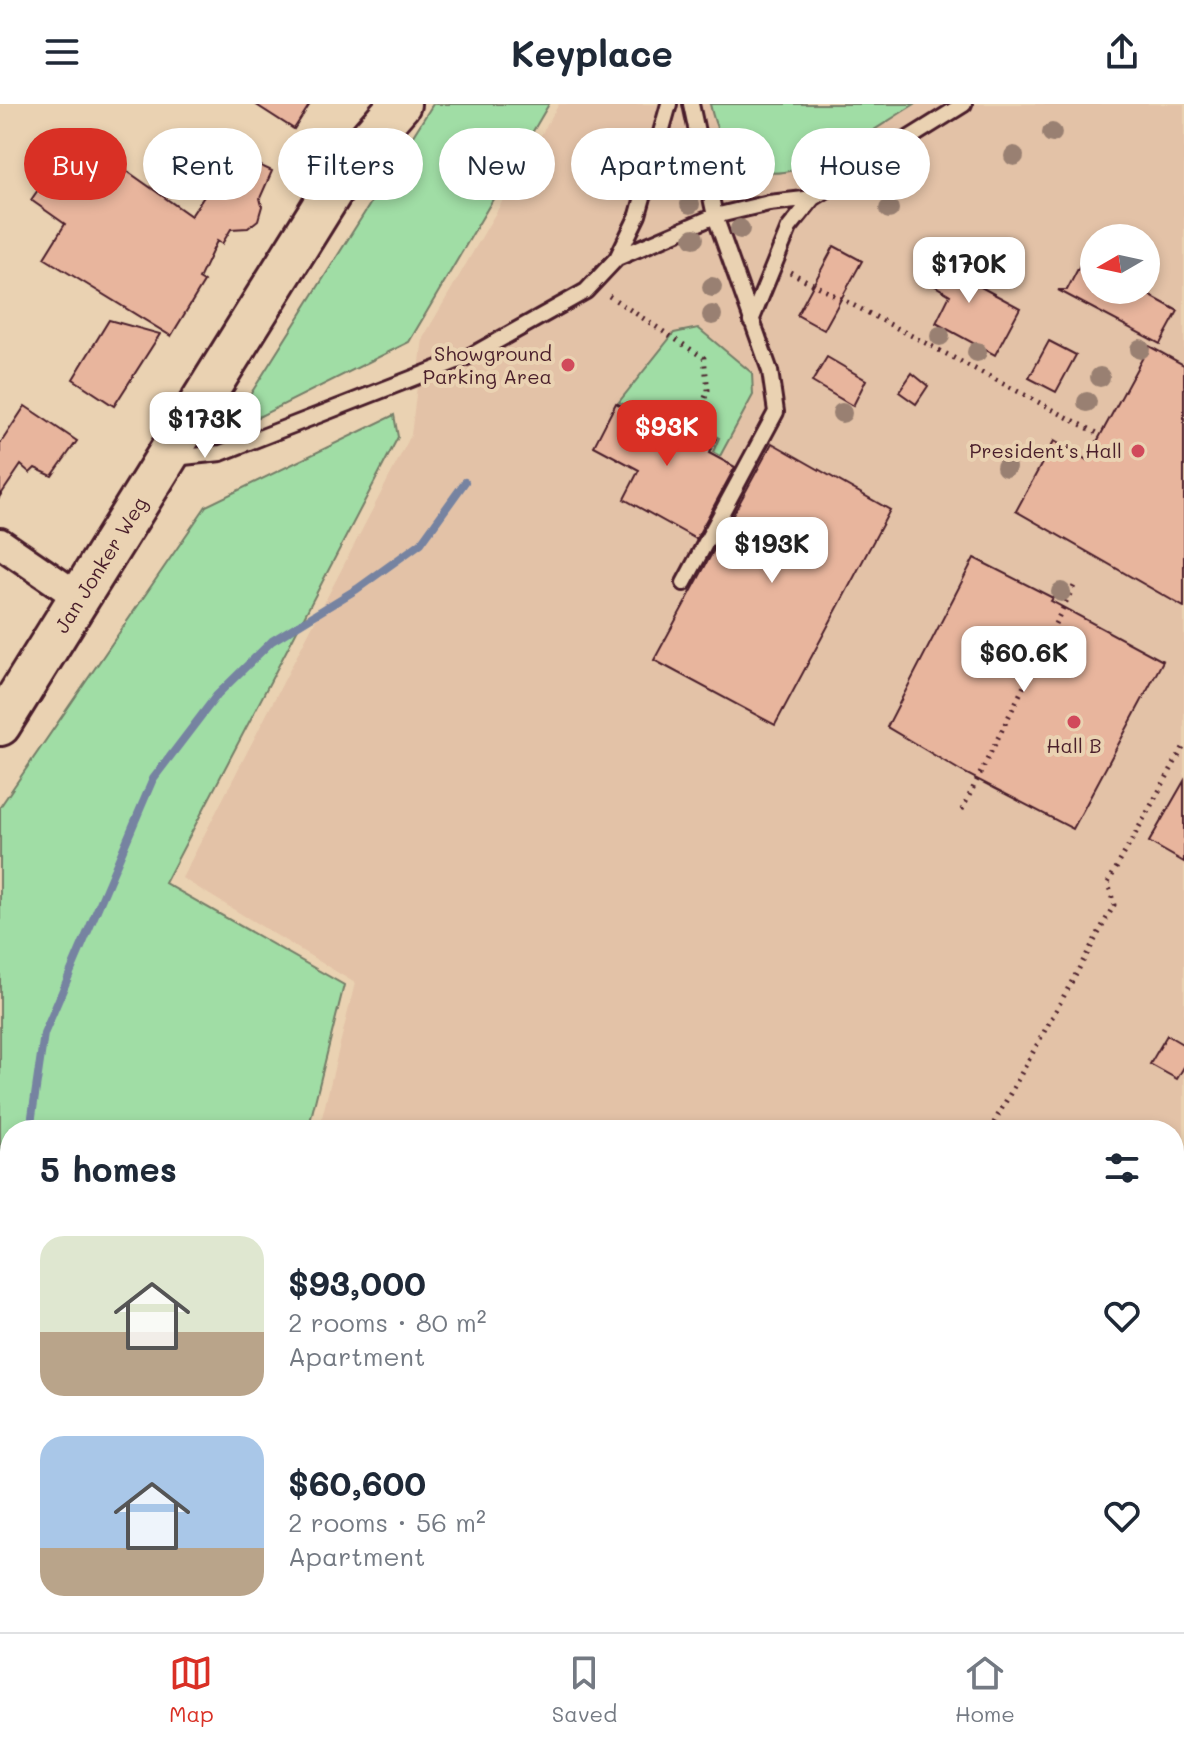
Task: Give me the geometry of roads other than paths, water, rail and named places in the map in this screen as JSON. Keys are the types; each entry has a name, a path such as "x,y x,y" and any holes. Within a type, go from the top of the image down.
{"main road":[{"name":"Jan Jonker Weg","path":"363,128 371,104"},
{"name":"Jan Jonker Weg","path":"379,128 400,104"},
{"name":"Jan Jonker Weg","path":"0,725 327,200"}],"street":[{"path":"0,543 80,598"}],"lane":[{"path":"168,459 221,453 472,355 591,285 617,258 638,215 669,104"},
{"path":"684,583 776,412 770,371 715,216 691,104"},
{"path":"925,128 964,104"},
{"path":"617,258 715,216 795,200"},
{"path":"751,321 789,228 811,200"}],"waterway":[{"path":"31,1120 44,1034 153,779 217,695 272,641 357,589 421,543 465,482"}],"place":[{"name":"Showground Parking Area","path":"568,365"},
{"name":"President's Hall","path":"1138,451"},
{"name":"Hall B","path":"1074,722"}]}
